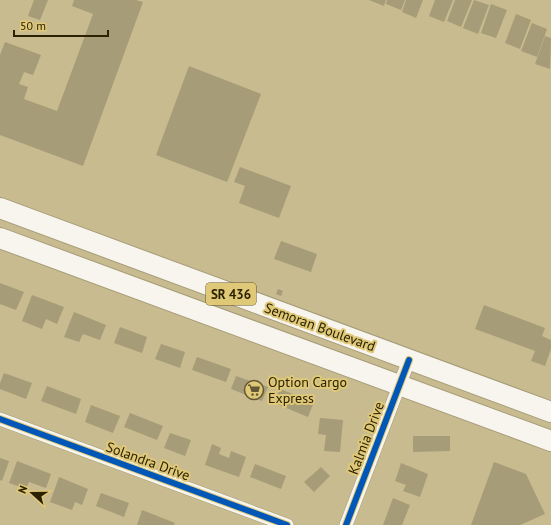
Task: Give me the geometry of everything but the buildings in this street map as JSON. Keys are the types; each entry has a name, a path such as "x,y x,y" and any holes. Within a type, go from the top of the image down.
{"main road":[{"name":"Semoran Boulevard","path":"0,208 551,412"},
{"name":"Semoran Boulevard","path":"0,238 551,441"}],"street":[{"name":"Kalmia Drive","path":"346,525 408,360"},
{"name":"Solandra Drive","path":"0,419 287,525"}],"cycle path":[{"path":"346,525 409,360"},
{"path":"0,419 287,525"}],"place":[{"name":"Option Cargo Express","path":"254,390"}]}
